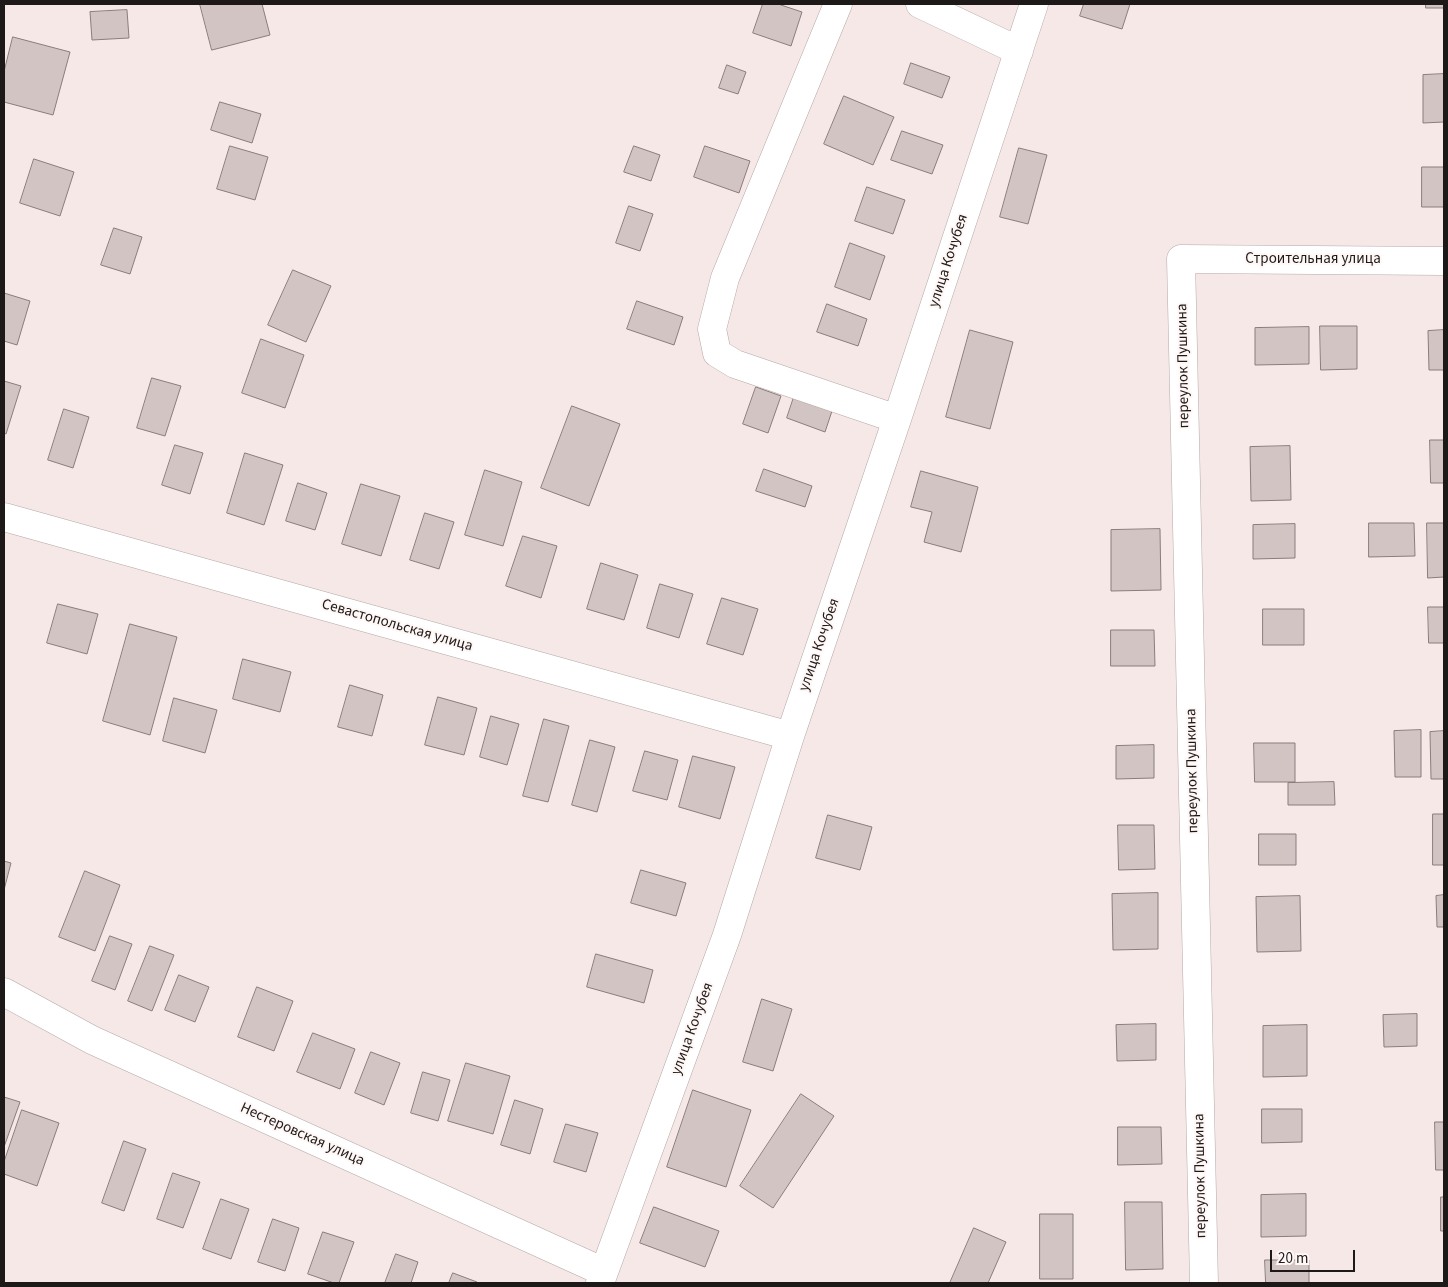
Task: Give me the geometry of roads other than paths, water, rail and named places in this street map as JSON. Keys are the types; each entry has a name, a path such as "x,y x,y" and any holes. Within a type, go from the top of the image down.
{"street":[{"path":"838,4 726,278 712,329 716,353 735,364 897,419"},
{"path":"920,4 1019,51"},
{"name":"улица Кочубея","path":"602,1278 727,935 790,736 1034,4"},
{"name":"Строительная улица","path":"1181,259 1444,261"},
{"name":"переулок Пушкина","path":"1181,259 1204,1283"},
{"name":"Севастопольская улица","path":"4,517 790,736"},
{"name":"Нестеровская улица","path":"4,992 92,1040 602,1278"}]}
